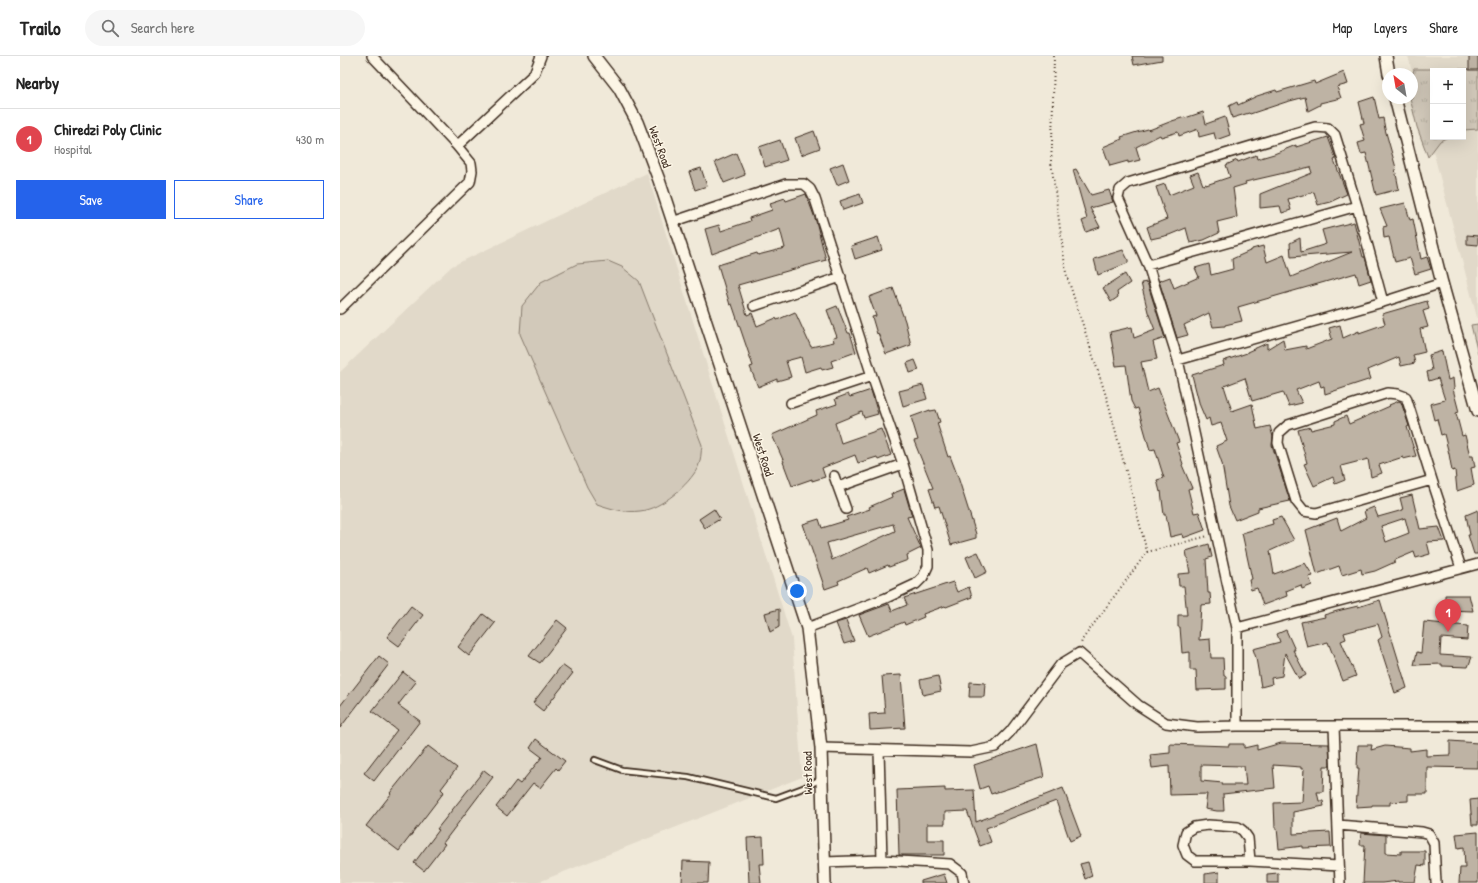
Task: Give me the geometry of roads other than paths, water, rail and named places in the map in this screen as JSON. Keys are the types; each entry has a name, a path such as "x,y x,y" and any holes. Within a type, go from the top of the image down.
{"street":[{"path":"340,309 470,182 472,171 471,163 458,146 372,56"},
{"path":"458,146 534,74 541,56"},
{"name":"West Road","path":"594,56 619,88 637,122 658,180 807,628 821,748 825,883"},
{"path":"1386,56 1388,68"},
{"path":"1397,104 1442,283 1478,410"},
{"path":"1237,726 1237,628 1178,360 1148,265 1118,198 1120,190 1125,185 1136,181 1315,127 1328,128 1335,135 1357,206 1382,302"},
{"path":"672,222 786,184 804,184 810,189 815,199 872,376 903,464 928,550 928,566 923,577 916,584 886,598 807,628"},
{"path":"1148,265 1357,206"},
{"path":"754,306 840,277"},
{"path":"1178,360 1382,302 1442,283"},
{"path":"791,404 872,376"},
{"path":"1432,480 1316,513 1304,511 1296,501 1278,443 1279,433 1288,425 1388,394 1398,394 1406,397 1461,568"},
{"path":"838,487 903,464"},
{"path":"834,476 846,509"},
{"path":"1237,628 1478,564"},
{"path":"821,748 971,752 995,747 1010,732 1061,664 1079,654 1138,705 1166,723 1197,726 1478,726"},
{"path":"1334,726 1338,866 1340,883"},
{"path":"880,750 882,860"},
{"path":"1250,861 1248,838 1243,831 1238,828 1208,825 1194,827 1186,832 1183,845 1187,855 1195,861 1250,861 1338,866"},
{"path":"1338,825 1422,832 1429,834 1434,843 1436,883"},
{"path":"824,862 882,860 950,864 962,873 964,883"}],"lane":[{"path":"595,760 622,770 688,777 776,798 804,788 821,779"}],"place":[{"name":"Chiredzi Poly Clinic","path":"1448,632"}]}
